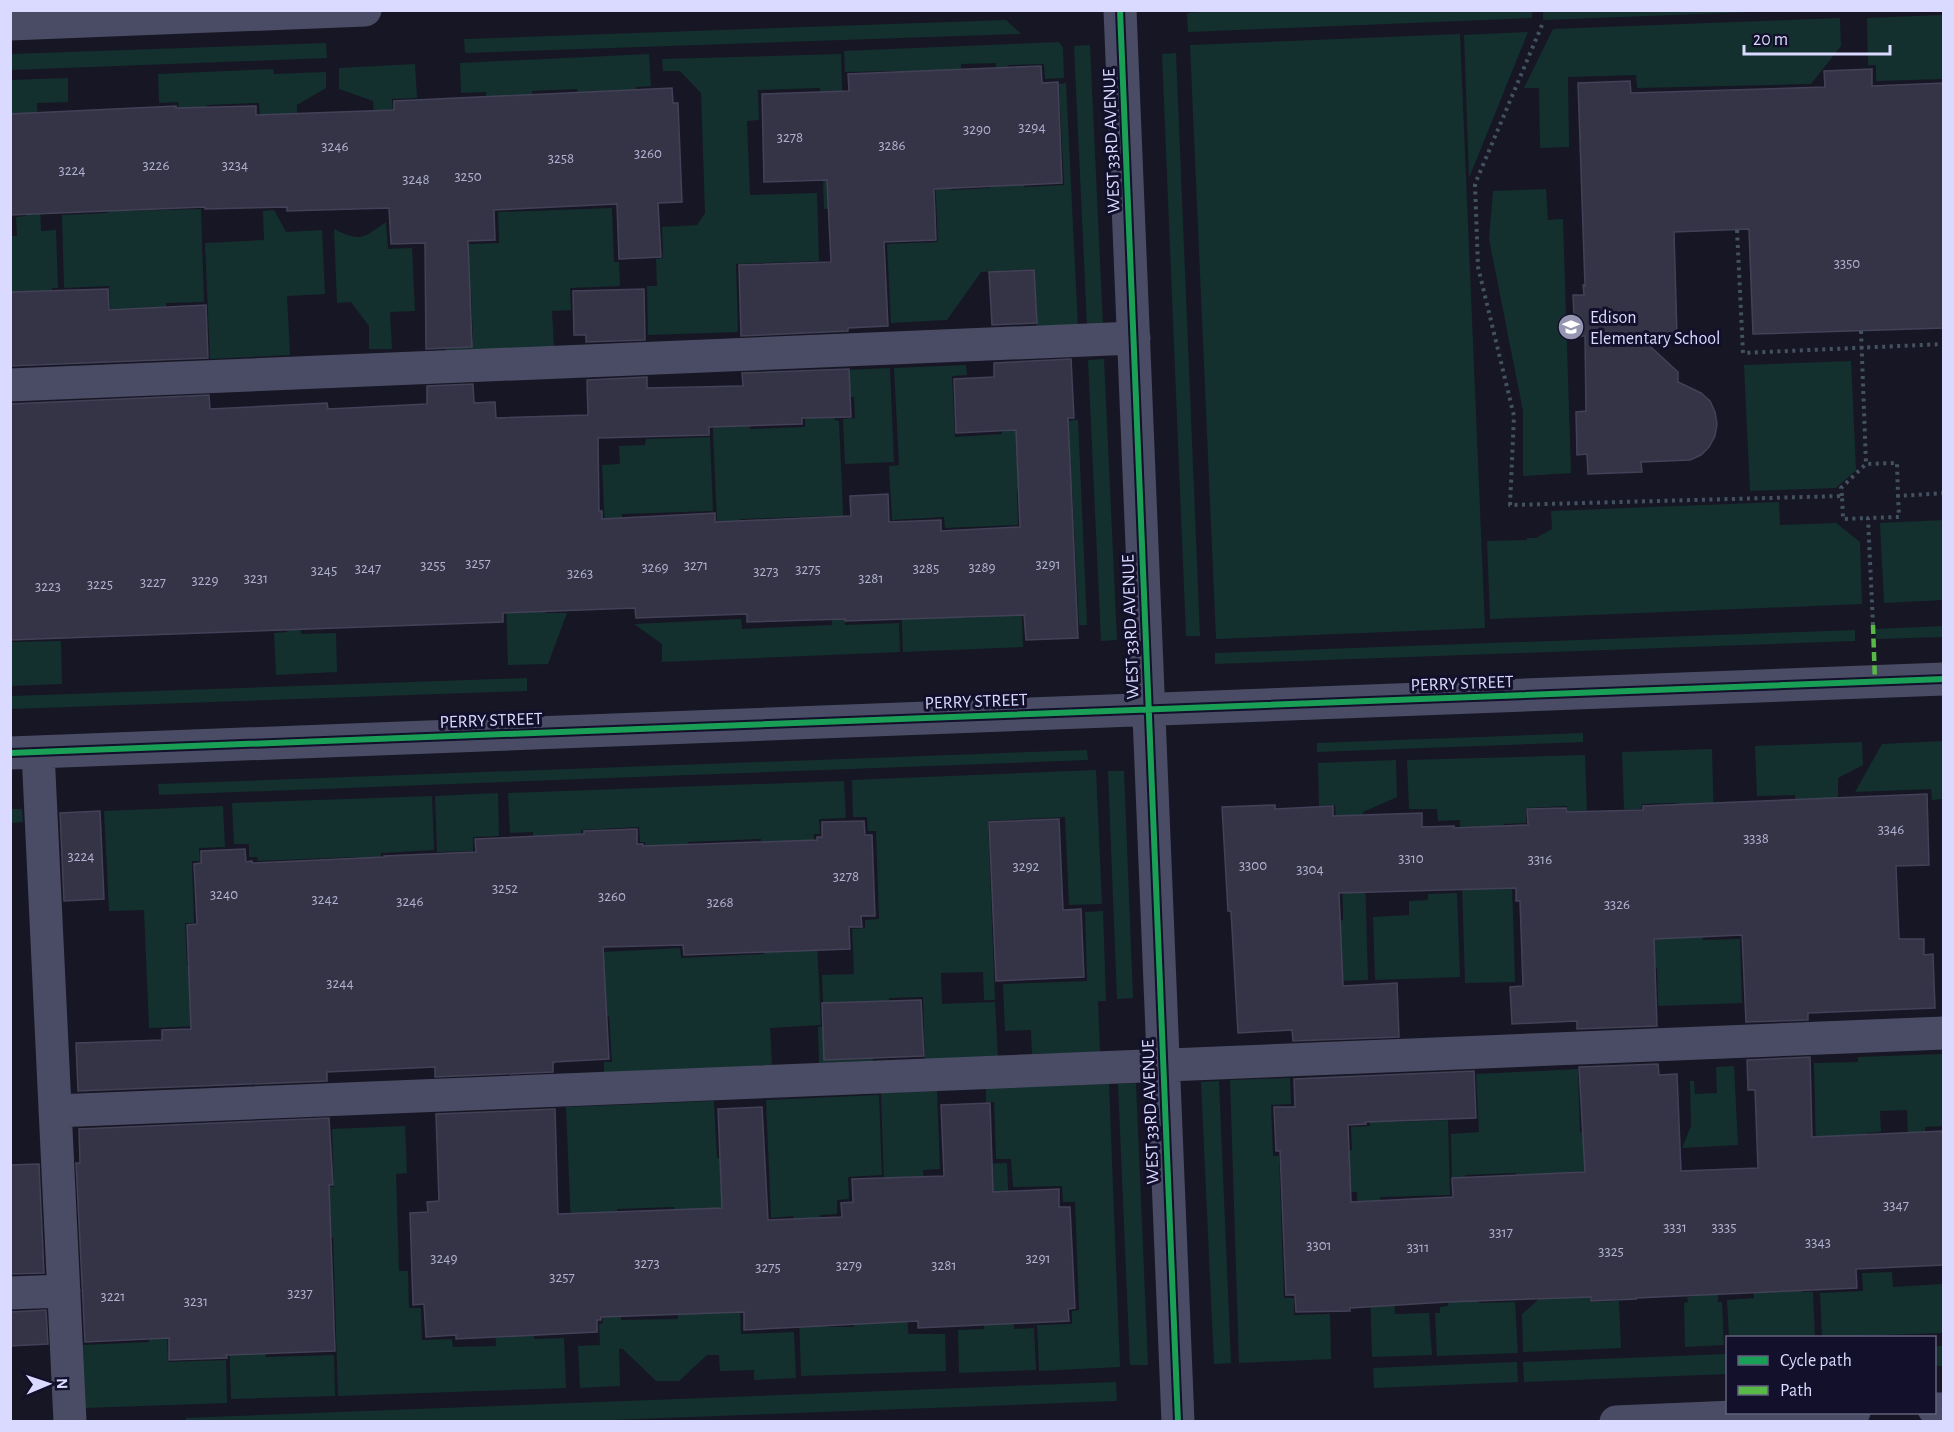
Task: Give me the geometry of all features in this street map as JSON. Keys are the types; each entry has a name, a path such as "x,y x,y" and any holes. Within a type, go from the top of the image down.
{"street":[{"path":"10,24 365,10"},
{"name":"WEST 33RD AVENUE","path":"1120,10 1178,1422"},
{"path":"10,385 1134,338"},
{"name":"PERRY STREET","path":"24,753 1944,679"},
{"path":"24,753 55,1111 70,1422"},
{"path":"55,1111 1944,1033"},
{"path":"10,1293 64,1291"},
{"path":"1616,1422 1828,1414"}],"path":[{"path":"1542,25 1474,184 1478,267 1514,416 1510,505 1842,496"},
{"path":"1737,230 1743,353 1944,344"},
{"path":"1861,331 1866,464"},
{"path":"1897,463 1899,517 1843,519 1841,488 1866,464 1897,463"},
{"path":"1898,496 1944,493"},
{"path":"1868,518 1873,625"}],"green space":[{"path":"1237,10 1532,10 1532,18 1188,32 1187,13"},
{"path":"1543,10 1778,10 1778,11 1543,20"},
{"path":"1943,15 1943,79 1876,81 1876,65 1868,65 1867,18"},
{"path":"1840,18 1841,46 1811,84 1637,88 1636,75 1568,77 1569,147 1540,148 1539,88 1524,88 1553,29"},
{"path":"1006,20 1021,34 465,53 464,39"},
{"path":"1528,32 1469,178 1464,35"},
{"path":"1460,34 1485,628 1216,639 1190,45"},
{"path":"1059,42 1063,48 1064,78 1045,79 1044,64 1008,65 1008,79 996,79 996,63 961,64 961,83 946,84 951,190 990,188 989,175 1022,174 1024,187 1064,185 1059,84 1066,83 1078,327 1037,329 1034,269 981,272 947,320 891,323 887,244 938,242 931,85 897,85 896,71 845,72 844,51"},
{"path":"326,43 327,58 11,70 11,54"},
{"path":"1090,45 1103,326 1087,326 1074,46"},
{"path":"1176,53 1200,636 1186,636 1162,54"},
{"path":"649,54 651,86 636,87 636,102 578,104 577,89 532,91 532,104 487,107 486,92 461,93 460,63"},
{"path":"841,54 846,208 824,209 820,88 758,90 759,120 747,121 750,195 817,193 819,261 736,264 738,332 648,335 647,286 657,286 656,259 663,258 662,227 697,225 705,213 701,93 680,71 663,71 662,59"},
{"path":"415,64 417,98 392,99 393,114 374,114 373,101 339,89 339,68"},
{"path":"273,69 274,74 326,72 326,88 297,105 297,115 260,117 259,103 207,105 207,117 179,117 178,102 159,103 158,74"},
{"path":"68,78 68,102 37,103 41,231 56,230 58,288 52,288 55,365 36,365 36,355 11,294 11,236 17,236 16,217 26,216 22,125 13,125 10,80"},
{"path":"105,124 120,124 124,211 201,209 204,302 166,303 168,360 113,361 109,286 64,288 62,215 108,213"},
{"path":"1546,189 1548,220 1563,219 1571,473 1523,476 1523,411 1489,239 1493,191"},
{"path":"612,208 614,262 619,262 620,286 570,288 571,310 552,311 554,347 446,352 446,341 473,339 471,293 447,294 446,245 499,243 498,212"},
{"path":"274,210 286,232 322,230 325,294 287,296 290,355 210,359 205,243 264,240 263,211"},
{"path":"386,222 388,249 412,248 415,311 390,312 392,349 369,349 369,326 351,302 337,303 334,229 350,236 361,237"},
{"path":"1104,359 1117,640 1101,641 1088,360"},
{"path":"1851,361 1856,470 1836,488 1750,491 1744,365"},
{"path":"966,365 967,375 952,376 955,437 1002,434 1002,424 1078,420 1087,625 1079,625 1072,487 1017,489 1018,525 945,528 944,517 892,520 889,466 899,465 894,368"},
{"path":"890,368 894,462 845,464 843,419 855,418 854,397 850,397 848,370"},
{"path":"804,380 833,395 835,420 839,421 844,534 831,534 830,516 740,519 744,612 721,613 711,386 748,385 750,429 805,427"},
{"path":"710,437 713,511 622,514 622,530 605,531 602,465 620,464 619,446 645,445 646,439"},
{"path":"1779,502 1780,525 1836,523 1860,542 1862,604 1490,619 1487,541 1536,538 1552,529 1551,511"},
{"path":"1943,520 1943,600 1884,603 1880,523"},
{"path":"282,524 299,591 301,634 336,633 337,672 276,675 274,633 287,632"},
{"path":"830,539 841,539 845,625 899,623 900,652 662,662 662,644 634,624 741,619 742,629 832,625"},
{"path":"504,544 545,544 546,613 567,613 548,664 508,665"},
{"path":"1021,588 1023,647 903,652 901,608 962,608 963,618 986,617 986,606"},
{"path":"1943,626 1943,637 1876,639 1876,629"},
{"path":"1855,630 1855,641 1215,664 1215,653"},
{"path":"61,641 62,684 11,686 11,642"},
{"path":"527,678 527,691 11,709 11,696"},
{"path":"1583,733 1583,742 1317,752 1317,743"},
{"path":"1943,741 1943,799 1932,800 1931,789 1855,792 1882,744"},
{"path":"1862,742 1863,765 1838,778 1838,816 1796,842 1795,795 1757,796 1755,746"},
{"path":"1712,749 1715,866 1680,873 1677,803 1642,804 1641,809 1624,809 1622,752"},
{"path":"1087,750 1088,760 159,795 158,784"},
{"path":"1585,755 1589,870 1568,832 1567,806 1526,808 1526,823 1504,824 1506,882 1512,882 1515,982 1465,983 1460,820 1438,821 1437,809 1409,809 1407,760"},
{"path":"1396,760 1397,797 1363,812 1363,819 1336,820 1335,805 1319,806 1318,763"},
{"path":"1096,770 1102,904 1069,905 1065,817 988,821 995,1000 984,1000 983,972 941,973 942,1004 995,1002 998,1058 925,1061 923,997 889,998 889,1018 871,1019 873,1061 819,1063 818,1027 824,1026 822,975 854,974 852,929 865,928 865,920 879,919 876,831 868,831 867,817 853,817 852,780"},
{"path":"1108,771 1124,771 1133,998 1117,999"},
{"path":"844,781 846,818 819,819 820,834 814,834 818,940 765,942 761,839 688,842 687,849 679,850 683,945 649,946 645,842 640,842 639,827 581,830 582,844 533,847 533,832 510,833 508,793"},
{"path":"498,793 499,836 473,837 473,851 437,852 435,796"},
{"path":"432,796 434,850 381,853 384,935 360,936 357,857 258,861 257,857 249,857 249,844 234,844 232,803"},
{"path":"223,806 225,847 199,848 200,861 192,861 194,923 185,923 187,966 260,963 225,1025 149,1028 144,910 109,911 104,811"},
{"path":"11,809 22,809 23,822 11,823"},
{"path":"1342,858 1365,874 1368,980 1338,981 1337,921 1343,920"},
{"path":"1700,876 1703,940 1740,939 1742,1003 1658,1006 1657,968 1651,967 1653,939"},
{"path":"1457,893 1460,977 1375,980 1373,917 1409,915 1409,901 1428,900 1428,894"},
{"path":"1103,911 1106,1001 1098,1001 1100,1052 1032,1054 1031,1030 1005,1031 1003,984 1087,981 1085,912"},
{"path":"817,942 821,1025 770,1028 772,1065 604,1073 604,1062 612,1062 609,1016 553,1018 555,1064 506,1066 544,955 680,948 681,958 764,954 764,945"},
{"path":"1943,1054 1943,1126 1925,1127 1925,1139 1908,1139 1907,1110 1880,1111 1881,1132 1866,1133 1867,1153 1816,1154 1814,1063 1858,1062 1858,1057"},
{"path":"1734,1066 1738,1145 1682,1148 1691,1126 1690,1081 1694,1081 1695,1094 1717,1093 1716,1067"},
{"path":"1578,1069 1580,1132 1636,1130 1598,1171 1576,1172 1577,1192 1516,1176 1516,1173 1465,1175 1465,1188 1452,1188 1451,1134 1479,1132 1476,1074"},
{"path":"1391,1075 1394,1122 1448,1120 1450,1195 1380,1197 1383,1258 1359,1259 1357,1192 1346,1192 1283,1153 1352,1150 1351,1127 1370,1126 1368,1077"},
{"path":"1290,1078 1291,1104 1271,1105 1273,1156 1279,1156 1284,1298 1294,1298 1294,1315 1330,1314 1331,1359 1239,1363 1230,1080"},
{"path":"1219,1081 1231,1363 1214,1364 1201,1082"},
{"path":"1136,1083 1148,1365 1130,1365 1118,1084"},
{"path":"1109,1084 1120,1367 1039,1371 1037,1325 1072,1324 1072,1311 1079,1310 1075,1202 1063,1202 1062,1186 1013,1187 1011,1159 996,1159 994,1102 986,1102 986,1088"},
{"path":"937,1091 940,1169 923,1170 925,1202 885,1214 881,1093"},
{"path":"879,1095 882,1175 848,1177 849,1199 837,1200 837,1214 820,1215 821,1241 795,1242 793,1216 771,1218 766,1100"},
{"path":"714,1101 717,1158 765,1157 767,1218 675,1222 674,1207 617,1209 617,1224 571,1226 566,1107"},
{"path":"405,1126 407,1173 396,1174 399,1271 408,1271 409,1308 421,1308 422,1340 452,1339 453,1347 496,1346 495,1329 533,1328 534,1339 564,1338 566,1388 338,1396 333,1237 325,1237 329,1187 334,1187 332,1129"},
{"path":"1007,1163 1014,1329 1034,1328 1036,1370 959,1373 958,1330 984,1329 979,1206 952,1165"},
{"path":"1750,1207 1801,1282 1802,1292 1813,1292 1815,1336 1729,1336 1727,1300 1754,1298"},
{"path":"905,1217 908,1334 945,1334 946,1371 801,1376 798,1286 826,1304 826,1327 854,1327 854,1314"},
{"path":"675,1225 740,1308 741,1334 794,1332 796,1378 754,1380 754,1370 720,1371 719,1355 707,1355 679,1381 656,1381 623,1349 619,1349 620,1386 580,1388 578,1346 600,1345 599,1324 603,1323 600,1228 618,1227 621,1320 678,1319"},
{"path":"226,1238 262,1241 266,1357 334,1355 335,1396 231,1399"},
{"path":"146,1259 165,1275 168,1362 226,1360 227,1403 85,1408 83,1345 149,1342"},
{"path":"1710,1267 1711,1295 1718,1295 1718,1302 1722,1302 1724,1345 1685,1347 1684,1303 1688,1302 1687,1297 1695,1296 1694,1268"},
{"path":"1892,1272 1893,1287 1943,1284 1943,1333 1822,1336 1820,1293 1863,1291 1862,1273"},
{"path":"1589,1282 1590,1302 1619,1301 1621,1348 1523,1352 1522,1314 1538,1300 1537,1284"},
{"path":"1370,1291 1394,1298 1395,1314 1429,1313 1432,1355 1372,1357"},
{"path":"1479,1292 1479,1303 1515,1302 1518,1353 1437,1356 1435,1313 1440,1313 1440,1307 1448,1306 1448,1295"},
{"path":"1936,1346 1943,1346 1943,1366 1936,1366"},
{"path":"1726,1354 1726,1374 1524,1382 1523,1362"},
{"path":"1517,1362 1518,1382 1374,1388 1373,1368"},
{"path":"1116,1382 1117,1401 584,1421 186,1421 186,1418"}],"building":[{"path":"1041,66 1042,83 1058,82 1062,183 934,189 936,240 884,242 888,326 848,328 848,331 741,336 739,265 831,262 827,180 764,182 762,94 849,91 848,74"},
{"path":"1872,69 1872,86 1944,83 1944,328 1753,334 1749,229 1674,232 1677,336 1640,337 1678,372 1678,382 1701,393 1710,401 1717,424 1715,436 1701,455 1690,460 1641,462 1642,472 1588,474 1587,454 1577,455 1576,412 1586,411 1585,336 1575,336 1573,295 1584,295 1583,285 1585,286 1578,83 1630,81 1631,93 1825,87 1824,71"},
{"path":"672,88 673,103 678,103 682,202 658,203 661,257 619,259 617,204 494,210 495,240 468,241 472,347 426,349 425,243 391,244 389,208 287,211 287,207 205,209 205,207 10,215 10,114 176,106 176,108 256,106 256,115 394,110 394,101"},
{"path":"1034,270 1037,323 992,325 989,272"},
{"path":"108,289 109,310 206,305 208,358 10,366 10,292"},
{"path":"644,289 645,340 586,342 586,335 574,335 573,291"},
{"path":"1071,359 1074,418 1068,418 1078,638 1026,640 1024,615 747,622 747,614 636,618 635,608 503,613 503,622 10,640 10,404 209,395 210,409 327,403 328,409 427,404 427,386 473,384 474,403 495,402 496,418 588,415 587,380 647,377 647,388 743,386 742,373 849,369 851,417 802,418 802,424 709,427 709,435 598,438 599,511 602,511 602,519 715,513 715,522 851,516 850,496 888,494 889,522 941,520 941,531 1020,527 1016,430 956,433 954,379 994,377 994,363"},
{"path":"1927,794 1929,865 1896,866 1899,939 1924,939 1924,955 1933,954 1935,1008 1808,1013 1808,1020 1746,1022 1742,935 1654,939 1657,1026 1577,1029 1577,1021 1512,1024 1510,987 1523,986 1520,901 1516,901 1516,888 1339,893 1343,986 1397,983 1399,1037 1293,1041 1292,1030 1238,1033 1222,807 1275,805 1275,809 1333,806 1333,816 1422,813 1422,827 1454,826 1454,828 1528,825 1527,809 1566,808 1567,812 1643,810 1643,806"},
{"path":"100,811 104,899 64,901 60,813"},
{"path":"1059,819 1063,910 1081,909 1084,977 996,981 989,822"},
{"path":"864,821 865,835 872,835 875,916 861,916 862,927 849,927 850,949 684,955 683,945 603,947 609,1059 553,1062 553,1072 435,1077 435,1067 327,1072 327,1081 78,1091 76,1043 162,1040 162,1030 191,1029 187,925 197,924 194,864 201,863 201,851 245,849 246,862 252,861 252,863 384,857 476,852 475,839 637,829 637,844 643,844 643,846 817,840 817,837 822,837 822,822"},
{"path":"921,1000 924,1056 824,1060 822,1003"},
{"path":"1810,1057 1812,1137 1944,1131 1944,1265 1856,1269 1857,1288 1636,1299 1591,1301 1591,1297 1447,1302 1350,1308 1350,1311 1296,1312 1295,1295 1286,1295 1280,1151 1276,1151 1274,1107 1295,1107 1294,1079 1474,1071 1476,1118 1365,1122 1366,1124 1348,1125 1351,1202 1453,1197 1452,1178 1585,1172 1579,1067 1658,1064 1659,1075 1677,1074 1681,1171 1758,1168 1755,1090 1748,1090 1747,1060"},
{"path":"990,1103 993,1192 1059,1189 1059,1207 1070,1207 1075,1308 1068,1309 1069,1321 918,1328 918,1321 744,1330 744,1312 601,1317 601,1320 597,1320 597,1332 456,1339 456,1335 426,1337 424,1304 413,1305 410,1213 428,1212 427,1202 439,1201 436,1114 555,1109 558,1214 722,1208 718,1109 762,1107 768,1220 842,1217 841,1203 853,1202 852,1179 944,1176 941,1105"},
{"path":"329,1118 333,1185 329,1185 335,1351 226,1355 227,1358 169,1360 169,1338 85,1342 76,1163 80,1163 79,1129"},
{"path":"39,1164 44,1273 10,1274 10,1165"},
{"path":"46,1310 48,1344 10,1346 10,1312"}],"marked path":[{"path":"1873,625 1875,682"}],"cycle path":[{"path":"1120,10 1178,1422"},
{"path":"10,753 1944,679"}],"place":[{"name":"Edison Elementary School","path":"1571,327"}]}
